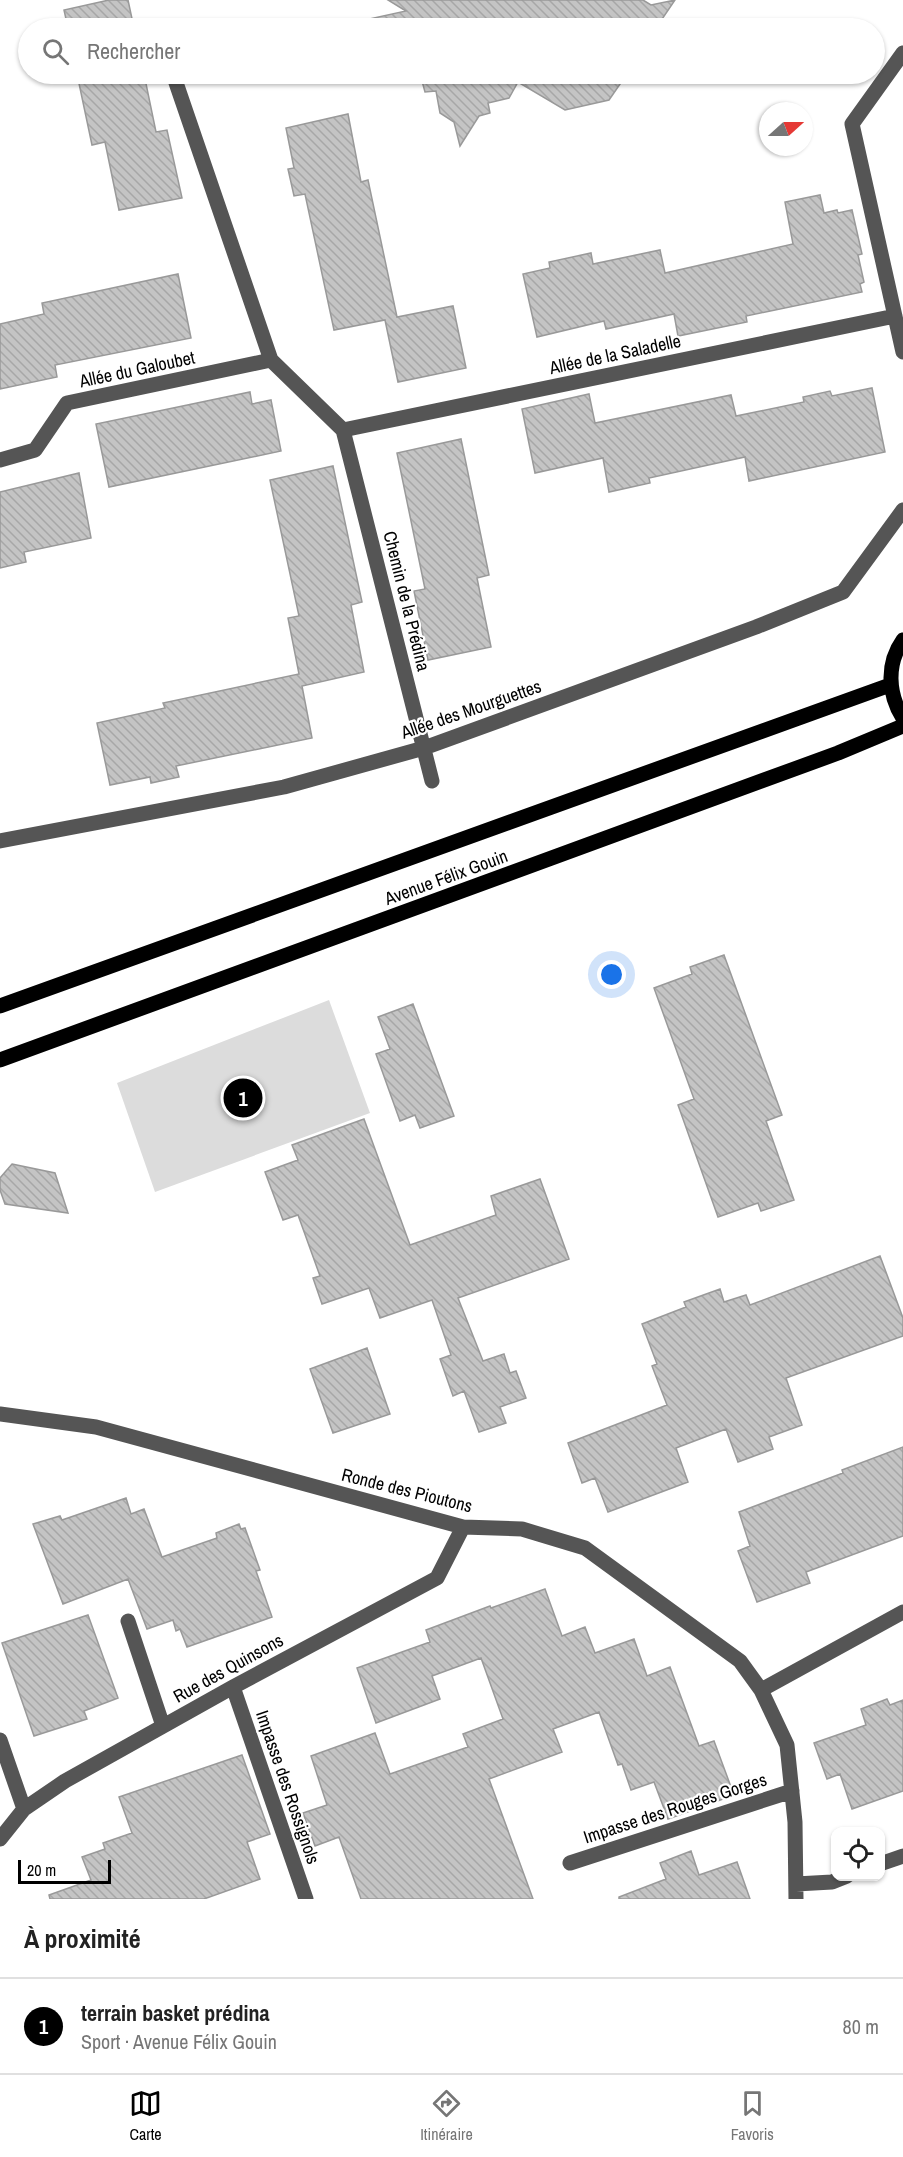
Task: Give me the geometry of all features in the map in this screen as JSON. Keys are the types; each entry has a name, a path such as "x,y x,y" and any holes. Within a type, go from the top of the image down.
{"main road":[{"path":"903,640 892,663 890,685 896,706 903,718"},
{"name":"Avenue Félix Gouin","path":"0,1006 890,685"},
{"name":"Avenue Félix Gouin","path":"0,1060 838,753 903,726"}],"street":[{"path":"885,78 903,53"},
{"path":"177,84 271,360 343,430"},
{"path":"881,84 852,124 903,352"},
{"name":"Allée de la Saladelle","path":"343,430 895,316"},
{"name":"Allée du Galoubet","path":"0,460 35,450 67,403 271,360"},
{"name":"Chemin de la Prédina","path":"343,430 432,781"},
{"name":"Allée des Mourguettes","path":"0,841 284,787 424,748 756,627 843,592 903,510"},
{"name":"Ronde des Pioutons","path":"0,1414 96,1427 463,1527 522,1529 585,1548 740,1661 761,1690 787,1745 795,1822 796,1892"},
{"name":"Rue des Quinsons","path":"0,1839 24,1809 65,1781 233,1687 437,1578 463,1527"},
{"path":"761,1690 903,1612"},
{"path":"128,1621 163,1726"},
{"name":"Impasse des Rossignols","path":"233,1687 306,1899"},
{"path":"0,1740 24,1809"},
{"name":"Impasse des Rouges Gorges","path":"570,1863 792,1791"},
{"path":"885,1862 903,1856"},
{"path":"796,1892 834,1881"}],"shaded area":[{"path":"329,1000 370,1113 155,1192 117,1083"}],"building":[{"path":"109,0 128,0 132,18 66,18 64,10"},
{"path":"388,0 643,0 651,5 675,0 663,18 374,18 406,11"},
{"path":"79,84 146,84 156,132 167,130 182,198 119,210 105,142 92,145"},
{"path":"423,84 517,84 509,98 488,103 490,113 479,116 460,146 454,122 440,113 436,91 425,92"},
{"path":"521,84 620,84 609,100 565,110"},
{"path":"348,114 361,182 368,180 397,317 453,306 466,368 398,382 385,320 334,330 305,194 294,196 288,169 294,168 286,128"},
{"path":"820,195 824,213 852,210 862,254 858,255 864,282 860,284 862,292 746,316 747,322 678,336 674,314 606,329 604,321 537,337 523,274 550,268 549,262 591,253 593,264 660,250 665,273 793,244 785,202"},
{"path":"178,274 191,338 55,365 57,377 0,389 0,324 44,314 42,303"},
{"path":"872,388 885,452 749,481 745,457 649,478 650,483 609,492 603,458 535,473 522,409 589,394 595,423 731,395 736,416 804,402 803,397 830,391 832,396"},
{"path":"250,392 252,404 271,400 281,451 109,487 96,424"},
{"path":"461,439 489,575 477,578 491,647 428,660 414,591 425,589 397,453"},
{"path":"333,466 362,602 351,605 364,672 302,686 312,738 176,766 179,777 151,783 150,777 110,785 97,723 165,708 163,703 299,674 288,618 299,616 270,480"},
{"path":"79,473 91,538 24,552 26,562 0,568 0,492"},
{"path":"724,955 782,1115 766,1121 794,1200 761,1211 758,1203 718,1217 678,1105 694,1099 654,988 692,974 690,967"},
{"path":"413,1004 454,1116 420,1128 415,1115 400,1121 376,1054 390,1049 378,1017"},
{"path":"364,1119 410,1245 496,1215 491,1196 540,1179 569,1259 458,1298 483,1361 504,1354 510,1373 516,1371 526,1398 500,1407 506,1423 479,1432 464,1391 453,1396 440,1359 451,1355 432,1300 380,1318 369,1288 322,1304 313,1278 320,1276 298,1215 283,1220 265,1172 298,1160 292,1145"},
{"path":"12,1164 55,1173 68,1213 5,1204 0,1190 0,1178"},
{"path":"880,1256 903,1318 903,1336 786,1378 802,1425 769,1437 773,1449 738,1462 726,1429 676,1448 688,1482 608,1512 595,1478 582,1483 568,1443 667,1405 652,1366 657,1364 642,1324 686,1307 684,1302 720,1289 724,1302 746,1295 750,1305"},
{"path":"367,1348 390,1414 333,1433 310,1369"},
{"path":"903,1447 903,1536 806,1572 810,1583 757,1602 738,1551 750,1546 739,1512 843,1473 842,1470"},
{"path":"126,1498 131,1514 144,1509 162,1557 217,1538 216,1533 239,1524 241,1529 245,1528 260,1570 256,1571 272,1617 187,1647 180,1629 176,1631 173,1620 147,1629 128,1579 63,1604 33,1524 60,1516 62,1520"},
{"path":"545,1589 562,1636 585,1627 595,1653 634,1639 647,1676 670,1667 699,1746 714,1741 734,1795 668,1819 654,1782 631,1790 622,1764 618,1765 599,1712 553,1729 562,1752 489,1779 533,1899 361,1899 339,1837 315,1846 303,1813 327,1805 311,1756 375,1733 390,1774 468,1747 463,1734 503,1719 481,1658 432,1676 440,1699 376,1723 357,1668 430,1642 426,1630 490,1606 491,1608"},
{"path":"88,1615 118,1698 84,1711 87,1719 34,1736 2,1643"},
{"path":"887,1699 890,1705 903,1700 903,1791 852,1809 840,1774 827,1779 814,1743 866,1725 861,1709"},
{"path":"242,1755 270,1834 247,1842 260,1879 204,1899 50,1899 49,1895 91,1880 82,1857 105,1849 103,1843 132,1833 119,1797"},
{"path":"691,1851 699,1875 737,1862 750,1899 619,1899 619,1897 666,1879 660,1863"}],"place":[{"name":"terrain basket prédina","path":"243,1098"}]}
